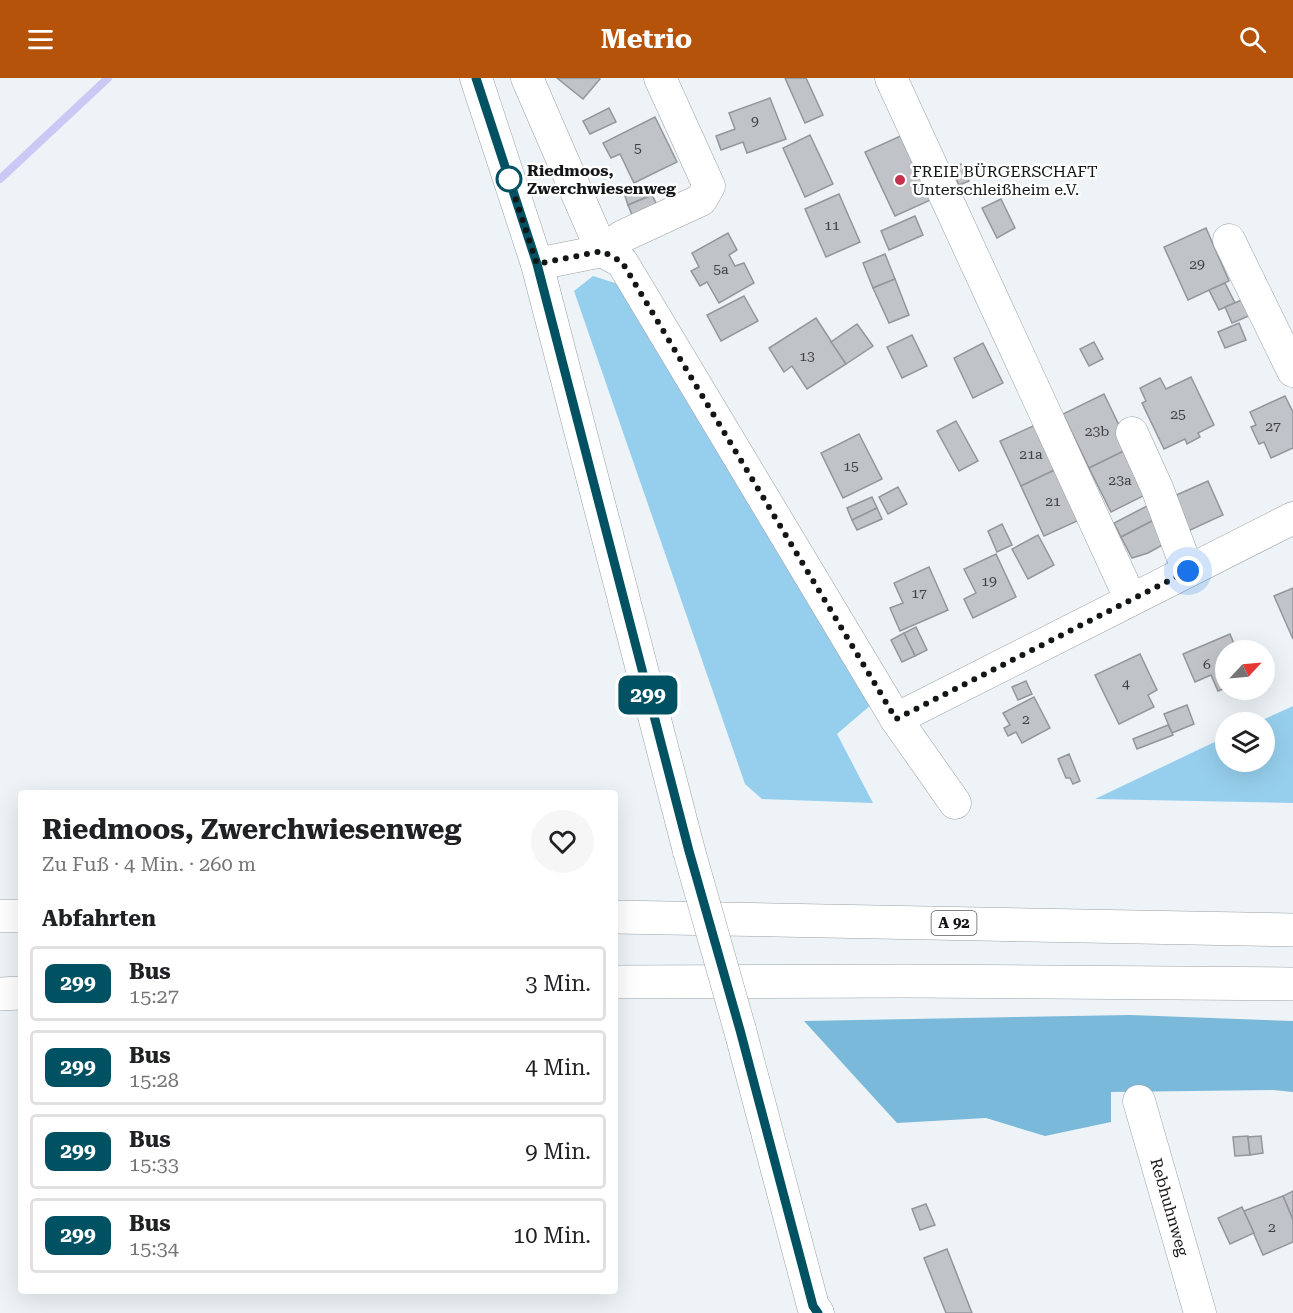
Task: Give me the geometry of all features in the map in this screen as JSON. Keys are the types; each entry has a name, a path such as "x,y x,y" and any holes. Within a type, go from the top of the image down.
{"highway":[{"path":"0,916 18,916"},
{"name":"A 92","path":"618,917 1293,930"},
{"path":"618,982 941,981 1293,984"},
{"path":"0,994 18,993"}],"street":[{"path":"477,78 537,264 689,851 740,1030 813,1306 818,1313"},
{"path":"527,78 602,251 622,262 896,719 955,803"},
{"path":"537,264 602,251 623,236 701,200 709,186 660,78"},
{"path":"891,78 1131,600"},
{"path":"1229,240 1293,371"},
{"path":"1131,433 1157,488 1188,571"},
{"path":"896,719 1293,518"},
{"name":"Rebhuhnweg","path":"1139,1101 1200,1313"}],"shaded area":[{"path":"593,276 618,284 878,699 837,734 873,803 762,799 745,784 574,291"},
{"path":"1293,706 1293,803 1095,799 1215,742 1215,772 1275,772 1275,714"},
{"path":"1130,1015 1293,1021 1293,1092 1273,1090 1111,1092 1111,1122 1045,1136 986,1118 897,1123 804,1021"}],"building":[{"path":"557,78 599,78 600,79 583,99"},
{"path":"785,78 806,78 823,115 805,123"},
{"path":"770,98 786,139 747,153 743,142 721,150 716,136 735,129 729,113"},
{"path":"609,108 616,122 590,134 583,121"},
{"path":"655,117 677,162 634,183 620,154 611,158 603,143"},
{"path":"905,134 935,198 895,216 865,152"},
{"path":"810,135 833,184 805,197 783,148"},
{"path":"961,164 969,181 959,185 952,169"},
{"path":"648,186 652,195 628,205 625,196"},
{"path":"839,194 860,242 826,257 805,209"},
{"path":"652,195 657,205 632,215 628,205"},
{"path":"1001,199 1015,228 997,238 982,208"},
{"path":"915,216 923,235 889,250 881,231"},
{"path":"1206,228 1229,281 1188,300 1164,247"},
{"path":"728,233 737,250 729,255 735,266 744,263 754,283 719,303 707,282 700,286 691,271 699,267 692,253"},
{"path":"885,254 895,279 873,288 863,263"},
{"path":"895,279 909,315 889,323 873,288"},
{"path":"1225,283 1235,303 1219,310 1209,290"},
{"path":"744,296 758,321 721,341 707,315"},
{"path":"1251,296 1258,312 1232,323 1225,307"},
{"path":"816,318 846,364 807,389 792,366 784,372 769,348"},
{"path":"1239,323 1246,340 1225,348 1218,332"},
{"path":"857,324 873,346 846,364 831,342"},
{"path":"912,335 927,366 902,378 887,347"},
{"path":"1094,342 1103,359 1089,366 1080,349"},
{"path":"983,343 1003,383 973,398 954,358"},
{"path":"1191,377 1214,425 1198,433 1200,437 1187,444 1185,439 1164,449 1142,403 1146,401 1140,388 1160,378 1166,389"},
{"path":"1104,394 1130,448 1089,468 1063,414"},
{"path":"1285,396 1293,412 1293,448 1271,458 1264,442 1259,444 1251,427 1256,425 1250,412"},
{"path":"956,421 978,461 959,471 937,431"},
{"path":"1042,422 1063,466 1021,486 1000,441"},
{"path":"859,434 882,479 843,498 821,453"},
{"path":"1130,448 1151,492 1111,512 1089,468"},
{"path":"1063,466 1086,517 1044,536 1021,486"},
{"path":"1208,481 1223,515 1186,532 1172,497"},
{"path":"898,487 907,504 888,514 879,497"},
{"path":"872,497 877,508 852,520 847,508"},
{"path":"1149,505 1156,519 1121,537 1114,523"},
{"path":"877,508 882,519 857,530 852,520"},
{"path":"1156,519 1168,542 1148,553 1132,558 1121,537"},
{"path":"1002,524 1012,545 997,552 988,531"},
{"path":"1038,535 1054,565 1028,579 1012,549"},
{"path":"996,554 1016,597 973,618 964,599 976,593 964,569"},
{"path":"929,567 948,610 900,631 890,608 903,603 894,583"},
{"path":"1293,588 1293,639 1274,596"},
{"path":"916,627 927,650 915,656 904,633"},
{"path":"904,633 915,656 902,662 891,640"},
{"path":"1230,634 1232,640 1216,640"},
{"path":"1215,640 1215,684 1211,675 1195,682 1183,654"},
{"path":"1140,654 1157,690 1148,695 1154,707 1119,724 1095,675"},
{"path":"1026,681 1032,694 1018,700 1012,687"},
{"path":"1034,697 1050,728 1022,743 1016,732 1008,736 1004,728 1010,725 1003,713"},
{"path":"1187,705 1194,724 1172,733 1164,714"},
{"path":"1168,725 1173,735 1137,749 1133,739"},
{"path":"1069,754 1080,781 1073,784 1070,778 1066,778 1058,759"},
{"path":"1248,1136 1250,1155 1235,1156 1233,1137"},
{"path":"1261,1136 1263,1153 1250,1155 1248,1137"},
{"path":"1293,1191 1293,1220 1283,1196"},
{"path":"1283,1196 1293,1220 1293,1242 1263,1255 1244,1211"},
{"path":"926,1204 935,1225 920,1230 912,1209"},
{"path":"1242,1207 1254,1233 1230,1244 1218,1218"},
{"path":"947,1249 972,1313 946,1313 924,1258"}],"waterway":[{"path":"0,179 108,78"}],"bus line":[{"name":"299","path":"476,78 537,264 689,851 740,1030 813,1306 818,1313"}],"place":[{"name":"Riedmoos, Zwerchwiesenweg","path":"509,179"},
{"name":"FREIE BÜRGERSCHAFT Unterschleißheim e.V.","path":"900,180"}],"route":[{"path":"509,179 537,264 602,251 622,262 896,719 1188,571"}]}
